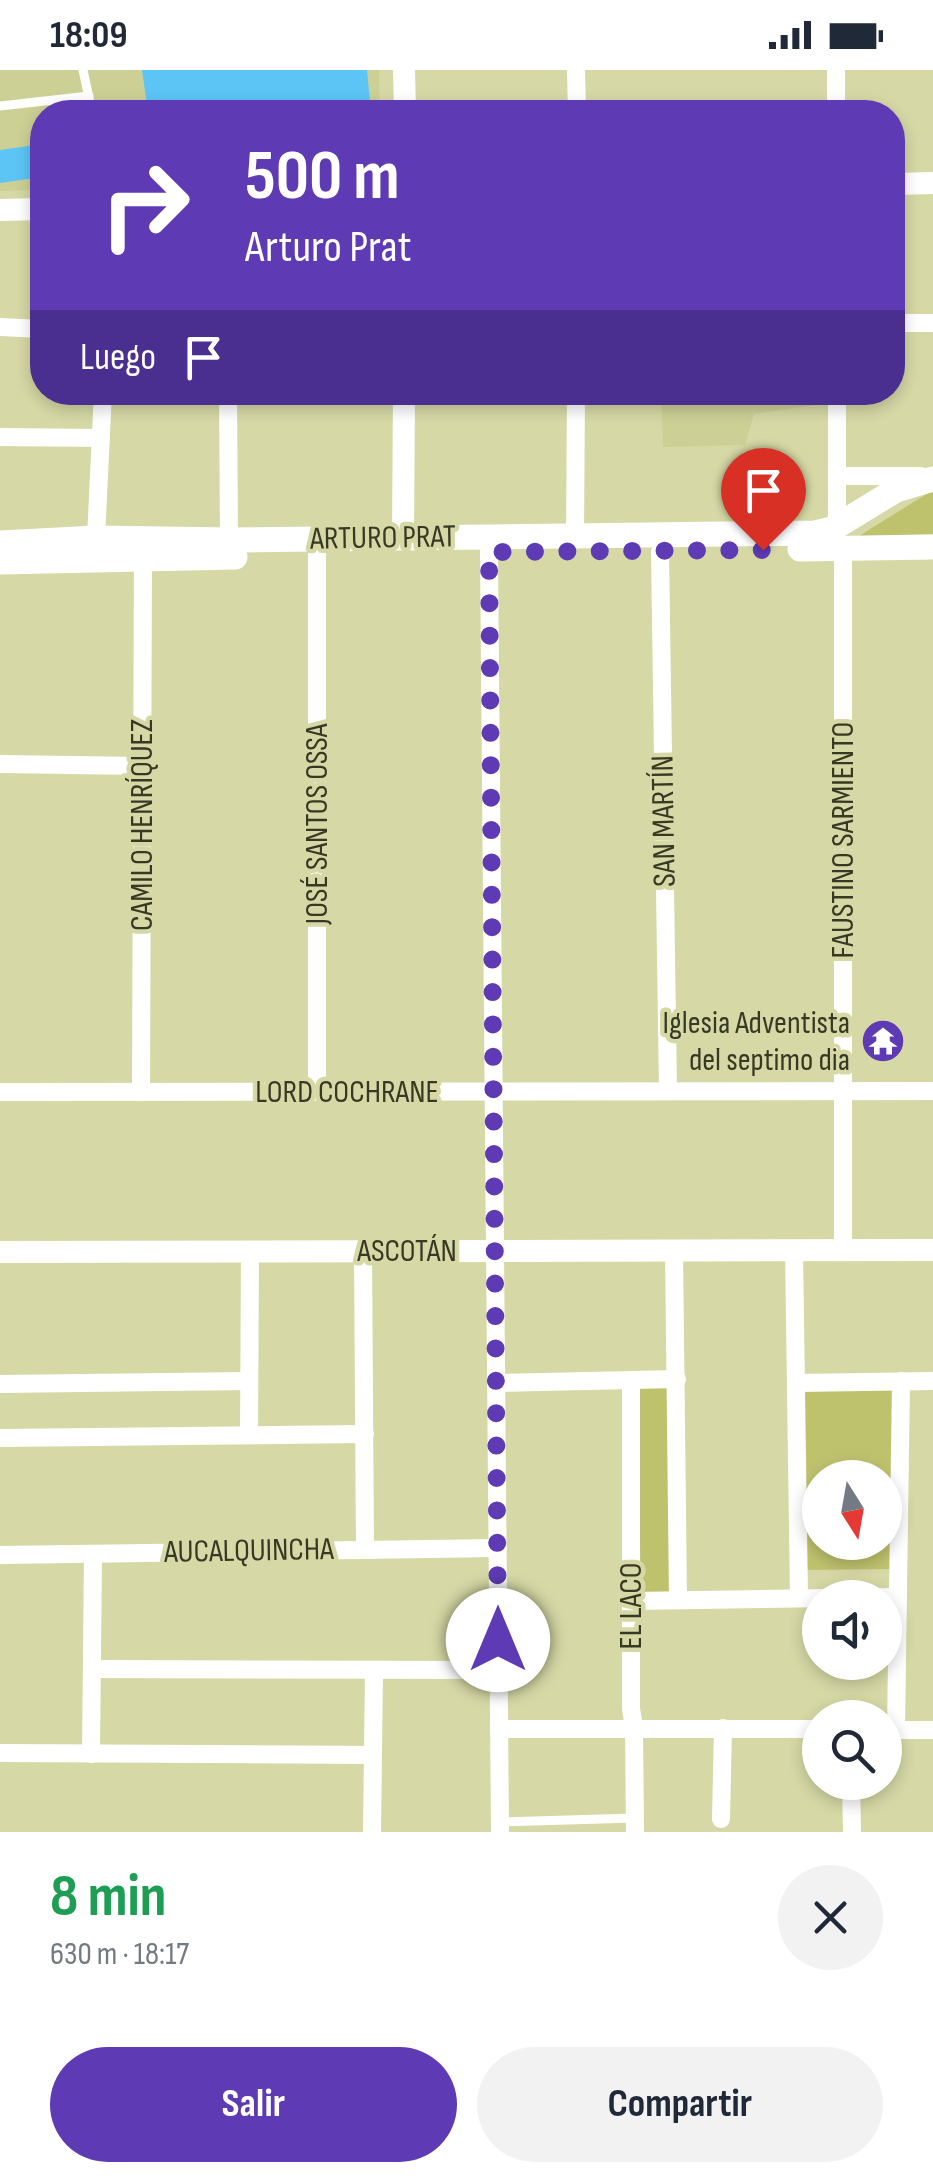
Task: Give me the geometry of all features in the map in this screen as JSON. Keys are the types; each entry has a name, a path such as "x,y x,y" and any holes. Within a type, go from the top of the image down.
{"main road":[{"name":"ARTURO PRAT","path":"0,562 660,552 840,537 896,490 933,477"},
{"name":"ARTURO PRAT","path":"0,543 96,538 815,534 933,547"}],"street":[{"path":"404,70 405,100"},
{"path":"576,70 577,100"},
{"path":"836,70 836,100"},
{"path":"905,184 933,183"},
{"path":"0,210 30,209"},
{"path":"905,323 933,322"},
{"path":"0,327 30,328"},
{"path":"96,538 102,405"},
{"path":"228,405 229,540"},
{"path":"403,538 404,405"},
{"path":"576,405 576,534"},
{"name":"FAUSTINO SARMIENTO","path":"837,405 843,1251"},
{"path":"0,437 101,438"},
{"name":"ARTURO PRAT","path":"836,476 933,477"},
{"path":"489,552 500,1827"},
{"name":"SAN MARTÍN","path":"660,552 668,1091"},
{"name":"JOSÉ SANTOS OSSA","path":"317,556 317,1092"},
{"name":"CAMILO HENRÍQUEZ","path":"141,1092 143,558"},
{"path":"0,764 142,766"},
{"name":"LORD COCHRANE","path":"0,1092 933,1091"},
{"name":"EL LACO","path":"674,1250 678,1600"},
{"path":"794,1250 798,1597"},
{"name":"ASCOTÁN","path":"0,1252 933,1250"},
{"path":"249,1435 250,1251"},
{"path":"364,1251 365,1550"},
{"path":"496,1383 676,1379"},
{"name":"EL LACO","path":"631,1380 630,1708 634,1728 635,1825"},
{"path":"796,1383 933,1380"},
{"path":"0,1384 249,1381"},
{"path":"897,1580 901,1381"},
{"path":"0,1438 364,1434"},
{"name":"AUCALQUINCHA","path":"0,1555 498,1548"},
{"path":"91,1754 93,1554"},
{"path":"630,1601 802,1597"},
{"path":"93,1669 499,1670"},
{"path":"372,1832 374,1671"},
{"path":"500,1728 802,1729"},
{"path":"721,1819 722,1728"},
{"path":"902,1730 933,1730"},
{"path":"0,1753 373,1755"},
{"path":"851,1800 852,1832"}],"lane":[{"path":"84,70 90,100"},
{"path":"53,100 89,96"},
{"path":"0,106 30,103"},
{"path":"500,1827 635,1825"}],"shaded area":[{"path":"0,70 379,70 380,100 30,100 30,190 0,191"},
{"path":"661,405 815,405 754,414 745,445 663,447"},
{"path":"933,490 933,534 859,536"},
{"path":"671,1386 672,1595 641,1596 637,1387"},
{"path":"897,1387 895,1460 804,1460 804,1389"},
{"path":"803,1560 891,1560 891,1569 803,1570"}],"building":[{"path":"142,70 367,70 370,100 146,100"},
{"path":"30,146 30,179 0,183 0,150"}],"place":[{"name":"Iglesia Adventista del septimo dia","path":"883,1041"}],"route":[{"path":"498,1640 489,552 763,550"}]}
